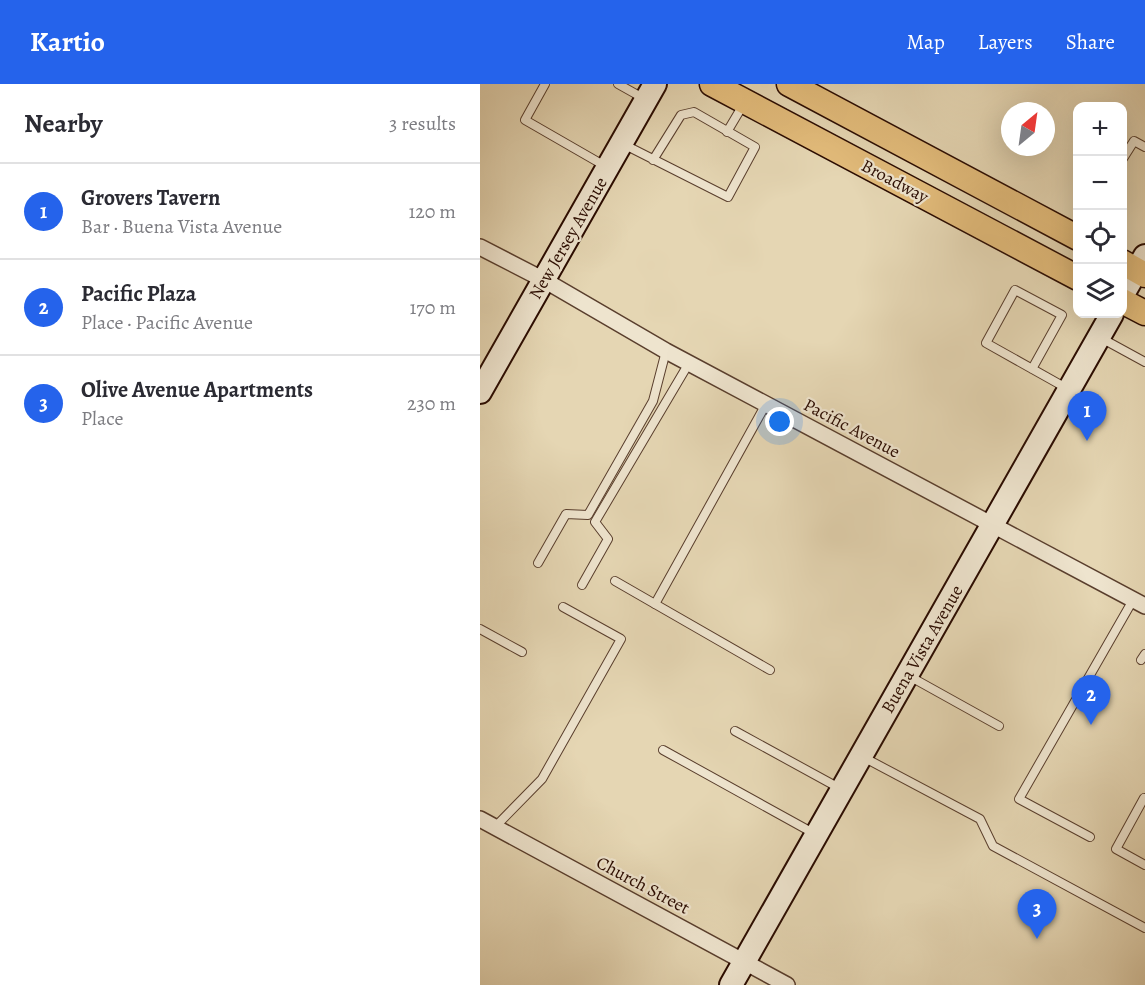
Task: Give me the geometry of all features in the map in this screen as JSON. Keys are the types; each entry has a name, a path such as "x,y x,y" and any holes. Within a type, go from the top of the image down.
{"main road":[{"name":"Broadway","path":"712,84 1073,276"},
{"name":"Broadway","path":"789,84 1073,236"},
{"path":"1127,304 1145,313"}],"street":[{"name":"New Jersey Avenue","path":"480,392 651,92"},
{"name":"Pacific Avenue","path":"480,247 544,280 666,351 1139,603"},
{"path":"1127,286 1137,266"},
{"name":"Buena Vista Avenue","path":"731,985 1110,318"},
{"name":"Church Street","path":"480,819 787,985"}],"lane":[{"path":"545,84 525,120 608,168"},
{"path":"618,84 651,92"},
{"path":"727,132 745,102"},
{"path":"621,144 653,160 728,197 755,147 694,112 681,115 653,160"},
{"path":"1125,156 1134,141 1145,147"},
{"path":"1032,369 1062,315 1015,290 986,343 1069,390"},
{"path":"1099,337 1144,359"},
{"path":"538,563 566,514 588,515 653,401 666,351"},
{"path":"582,585 608,539 595,522 689,363"},
{"path":"656,604 766,404"},
{"path":"615,581 770,670"},
{"path":"1090,837 1019,799 1139,603"},
{"path":"495,827 542,779 621,639 563,607"},
{"path":"480,628 522,652"},
{"path":"908,675 999,726"},
{"path":"735,731 842,790"},
{"path":"663,750 817,835"},
{"path":"861,756 980,819 993,846 1145,928"},
{"path":"1144,798 1116,849 1145,865"}],"place":[{"name":"Grovers Tavern","path":"1087,441"},
{"name":"Pacific Plaza","path":"1091,725"},
{"name":"Olive Avenue Apartments","path":"1037,939"}]}
